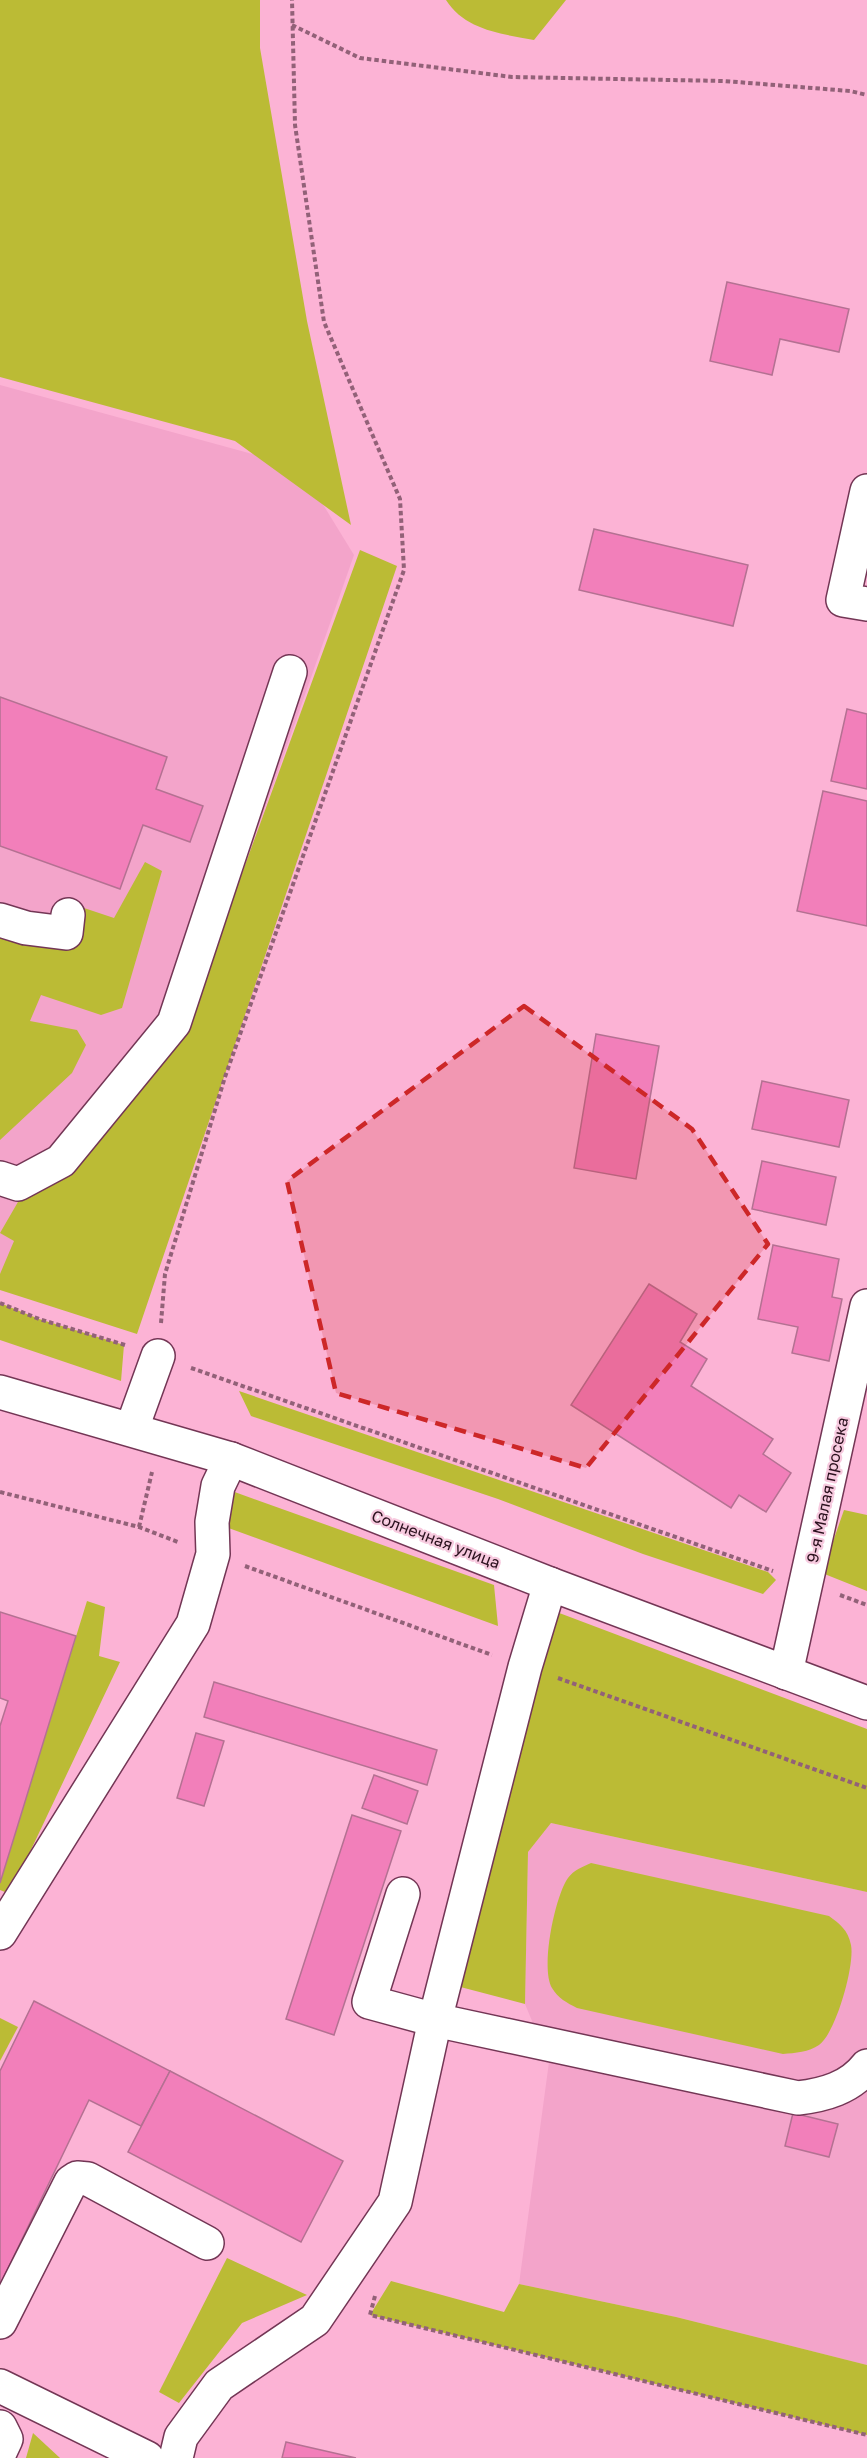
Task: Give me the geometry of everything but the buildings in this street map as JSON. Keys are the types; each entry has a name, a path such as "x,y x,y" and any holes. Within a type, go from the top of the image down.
{"street":[{"path":"855,602 867,491"},
{"path":"6,1190 61,1161 174,1023 290,672"},
{"path":"0,920 26,928 66,933 68,915"},
{"name":"9-я Малая просека","path":"786,1673 867,1306"},
{"path":"132,1428 158,1356"},
{"name":"Солнечная улица","path":"0,1392 132,1428 231,1459 550,1584 867,1703"},
{"path":"1,1931 192,1624 213,1554 212,1522 219,1486 231,1459"},
{"path":"176,2458 181,2437 219,2385 315,2320 395,2202 435,2020 525,1667 550,1584"},
{"path":"403,1894 369,2002 435,2020 798,2098 821,2096 843,2087 867,2066"},
{"path":"0,2322 71,2182 77,2178 88,2179 207,2243"},
{"path":"0,2386 147,2458"},
{"path":"0,2427 6,2439 0,2452"}],"path":[{"path":"158,1356 165,1274 225,1077 404,570 400,499 324,322 295,125 292,0"},
{"path":"292,25 360,58 512,77 724,81 867,94"},
{"path":"0,1304 485,1468 867,1605"},
{"path":"0,1492 139,1527 867,1788"},
{"path":"375,2292 370,2315 867,2435"}],"highlighted area":[{"path":"524,1006 692,1129 768,1244 586,1468 336,1393 287,1181"}],"shaded area":[{"path":"0,0 260,0 260,48 307,321 351,525 235,441 0,377"},
{"path":"446,0 566,0 534,40 497,33 474,24 463,18"},
{"path":"0,385 300,467 354,555 184,1039 0,1279"},
{"path":"360,550 397,566 137,1334 0,1290 0,1274 14,1241 0,1233 33,1176 182,1038"},
{"path":"145,862 162,871 122,1008 101,1015 41,995 30,1021 77,1030 86,1045 72,1073 0,1140 0,919 66,933 84,908 114,918"},
{"path":"0,1303 39,1319 124,1345 121,1381 0,1340"},
{"path":"239,1391 768,1572 776,1580 763,1594 643,1554 498,1499 251,1416"},
{"path":"218,1486 494,1585 498,1626 212,1522"},
{"path":"844,1510 867,1515 867,1591 822,1573"},
{"path":"87,1601 105,1607 99,1656 120,1662 10,1894 0,1890 0,1883"},
{"path":"554,1611 867,1729 867,1892 551,1823 528,1852 525,2004 449,1984"},
{"path":"551,1823 867,1892 867,2365 676,2317 519,2284 549,2062 525,2004 528,1852"},
{"path":"591,1863 829,1916 848,1935 851,1955 843,1998 832,2027 825,2038 811,2049 783,2054 577,2008 563,2000 552,1988 549,1978 548,1949 554,1915 568,1878"},
{"path":"0,2018 18,2027 0,2061"},
{"path":"227,2258 307,2295 242,2323 179,2403 159,2392"},
{"path":"391,2281 504,2312 519,2284 676,2317 867,2365 867,2435 370,2315"},
{"path":"33,2433 60,2458 26,2458"}]}
